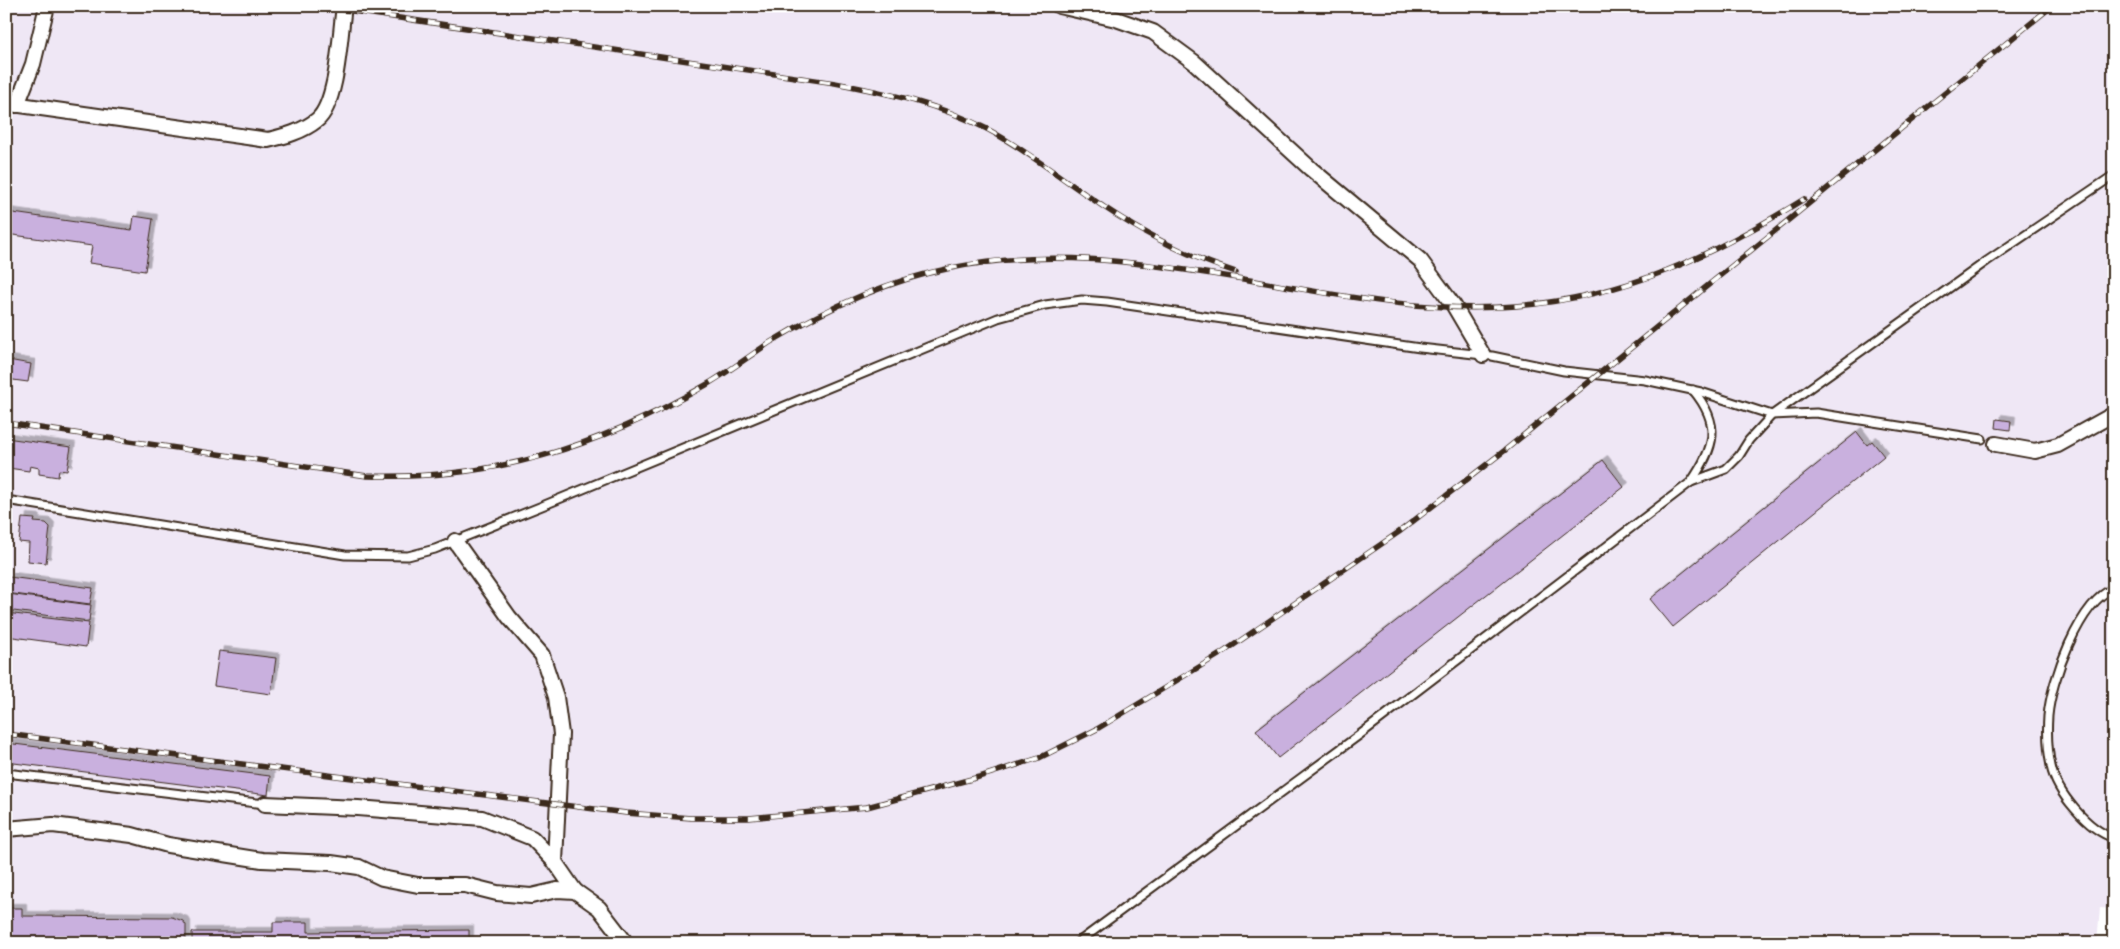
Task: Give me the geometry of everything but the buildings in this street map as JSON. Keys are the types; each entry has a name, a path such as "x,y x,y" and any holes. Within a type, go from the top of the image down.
{"street":[{"path":"48,6 33,64 12,104 268,140 294,134 318,119 333,90 344,6"},
{"path":"1059,6 1116,19 1152,32 1194,62 1311,169 1420,260 1454,306 1483,355"},
{"path":"1104,6 1116,19"},
{"path":"1996,444 2035,451 2058,445 2114,414"},
{"path":"455,541 503,609 542,655 556,697 561,734 555,862"},
{"path":"265,804 358,808 482,818 532,838 555,862 575,891 599,908 626,943"},
{"path":"6,829 53,825 132,835 168,845 262,860 331,863 359,867 382,878 418,885 465,885 497,893 530,896 556,890 575,891"}],"lane":[{"path":"1077,943 1362,733 1691,482 1726,468 1772,415 1987,261 2114,174"},
{"path":"6,500 345,555 408,556 435,550 998,318 1045,305 1082,300 1107,302 1420,348 1483,355 1564,371 1645,380 1692,390 1772,415 1816,413 1982,439"},
{"path":"1691,482 1708,458 1712,443 1710,424 1705,406 1692,390"},
{"path":"2114,588 2106,591 2080,620 2060,664 2048,716 2051,767 2071,808 2105,835 2114,838"},
{"path":"6,773 265,804"}],"shaded area":[{"path":"6,6 2114,6 2114,909 2100,908 2097,943 6,943"}],"railway":[{"path":"319,6 835,83 913,100 969,120 987,129 1026,152 1105,208 1141,230 1178,249 1236,272"},
{"path":"6,734 626,813 691,818 749,818 867,807 979,777 1039,758 1097,729 1222,653 1399,532 1504,451 2052,6"},
{"path":"6,423 367,476 413,476 458,472 501,466 543,456 584,443 665,407 706,385 769,343 834,308 903,280 951,268 1023,259 1059,258 1094,260 1165,267 1341,296 1411,305 1481,308 1516,306 1594,294 1666,270 1701,256 1736,238 1804,199"}]}
